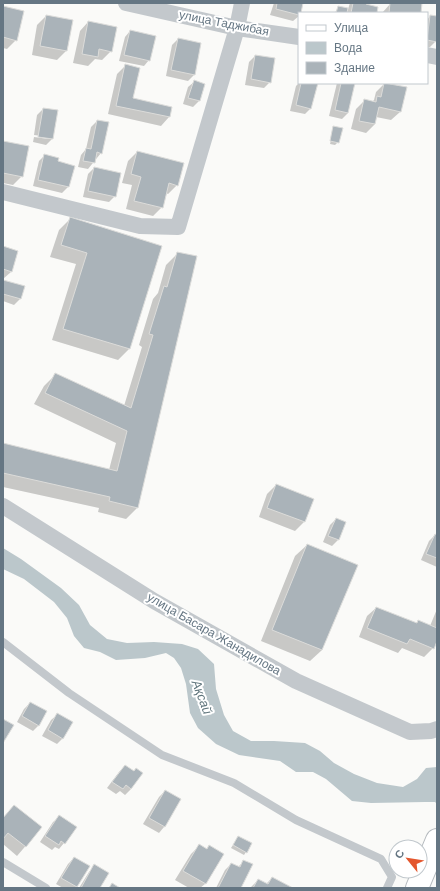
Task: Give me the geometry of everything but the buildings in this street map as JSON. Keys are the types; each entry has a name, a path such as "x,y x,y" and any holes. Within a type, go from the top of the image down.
{"main road":[{"path":"417,888 437,840"}],"street":[{"name":"улица Таджибая","path":"126,3 237,28 298,37"},
{"path":"3,192 140,226 178,227 237,28 242,3"},
{"name":"улица Басара Жанадилова","path":"3,506 154,601 296,681 410,732 431,731 437,729"}],"lane":[{"path":"3,642 69,693 162,755 234,783 296,820 381,859 392,877 387,888"},
{"path":"3,862 46,888"}],"water":[{"name":"Ақсай","path":"3,548 61,588 79,605 90,625 107,639 127,643 154,642 182,644 198,649 214,664 216,689 224,715 233,731 251,741 305,743 320,751 334,763 354,774 377,783 403,787 417,779 426,768 437,767 437,804 435,802 371,803 352,801 326,779 313,772 296,772 280,761 239,755 216,744 198,728 190,713 186,684 181,668 174,658 166,653 145,658 116,660 100,652 84,648 74,636 67,618 54,602 24,579 3,569"}]}
